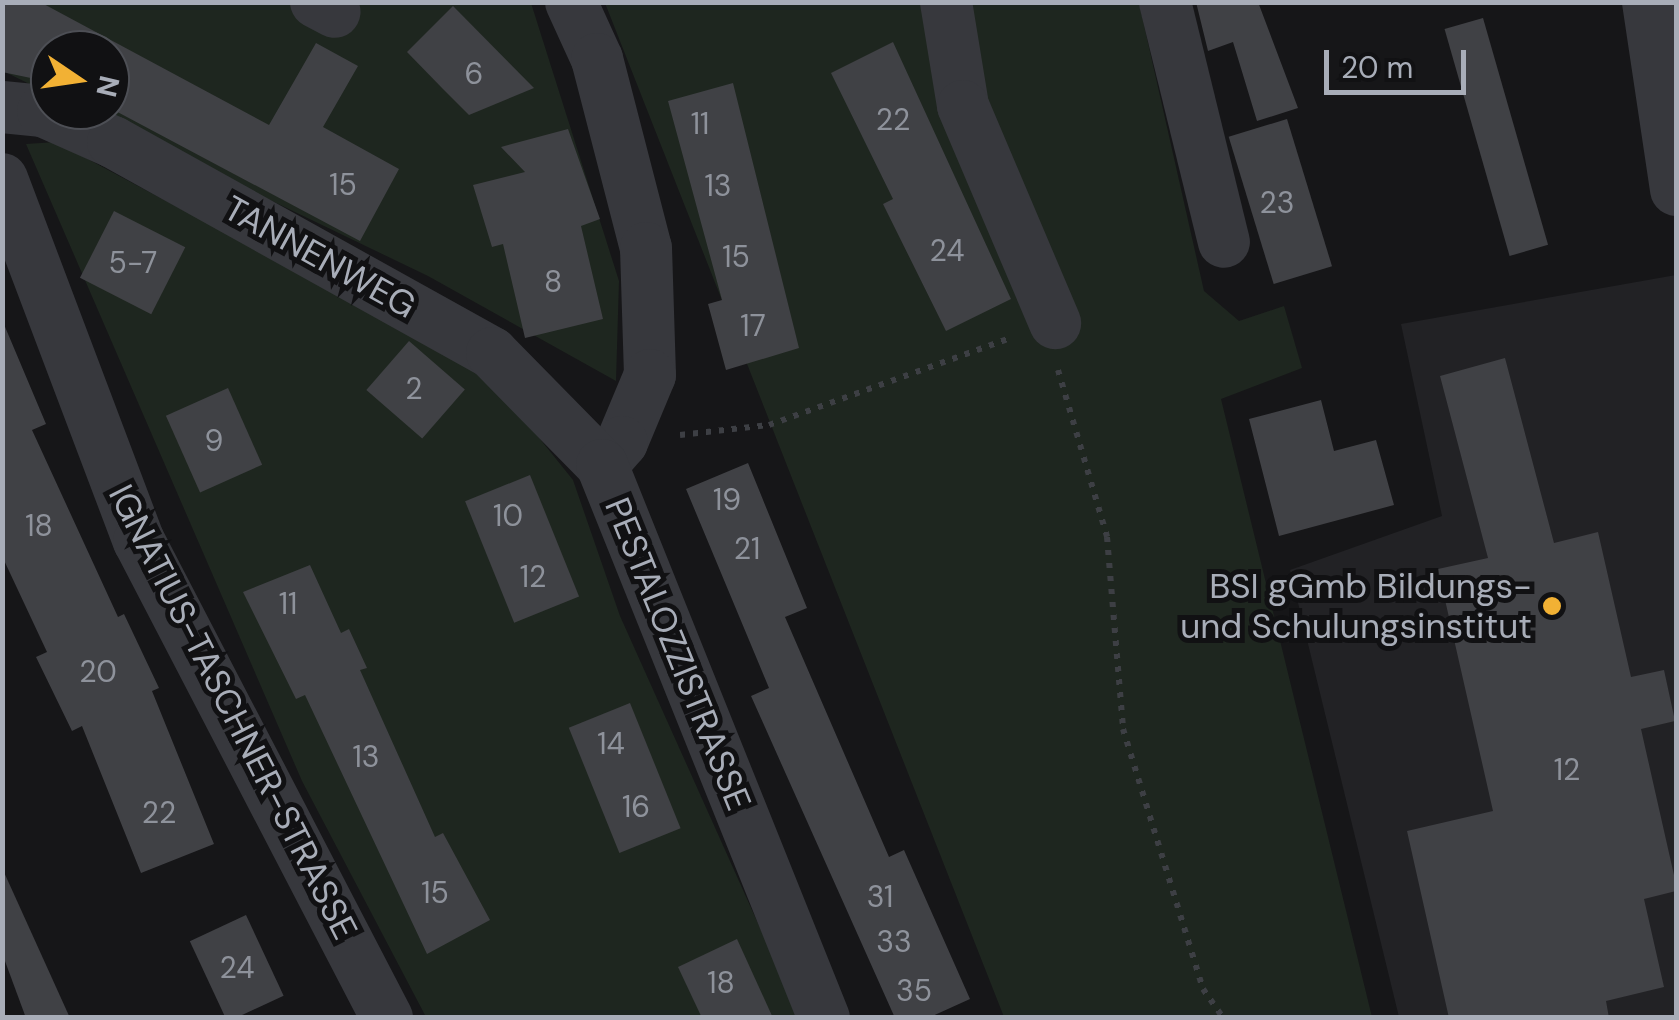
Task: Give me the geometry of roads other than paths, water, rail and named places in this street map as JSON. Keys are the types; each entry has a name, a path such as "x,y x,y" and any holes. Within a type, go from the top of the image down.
{"street":[{"name":"PESTALOZZISTRASSE","path":"571,2 597,59 646,248 650,374 612,453 824,1018"},
{"path":"946,2 963,106 1050,324"},
{"path":"1166,2 1224,242"},
{"path":"1648,2 1676,190"},
{"name":"TANNENWEG","path":"2,107 43,112 113,142 492,353 612,453"},
{"name":"IGNATIUS-TASCHNER-STRASSE","path":"2,179 139,541 387,1018"}],"place":[{"name":"BSI gGmb Bildungs- und Schulungsinstitut","path":"1552,606"}]}
